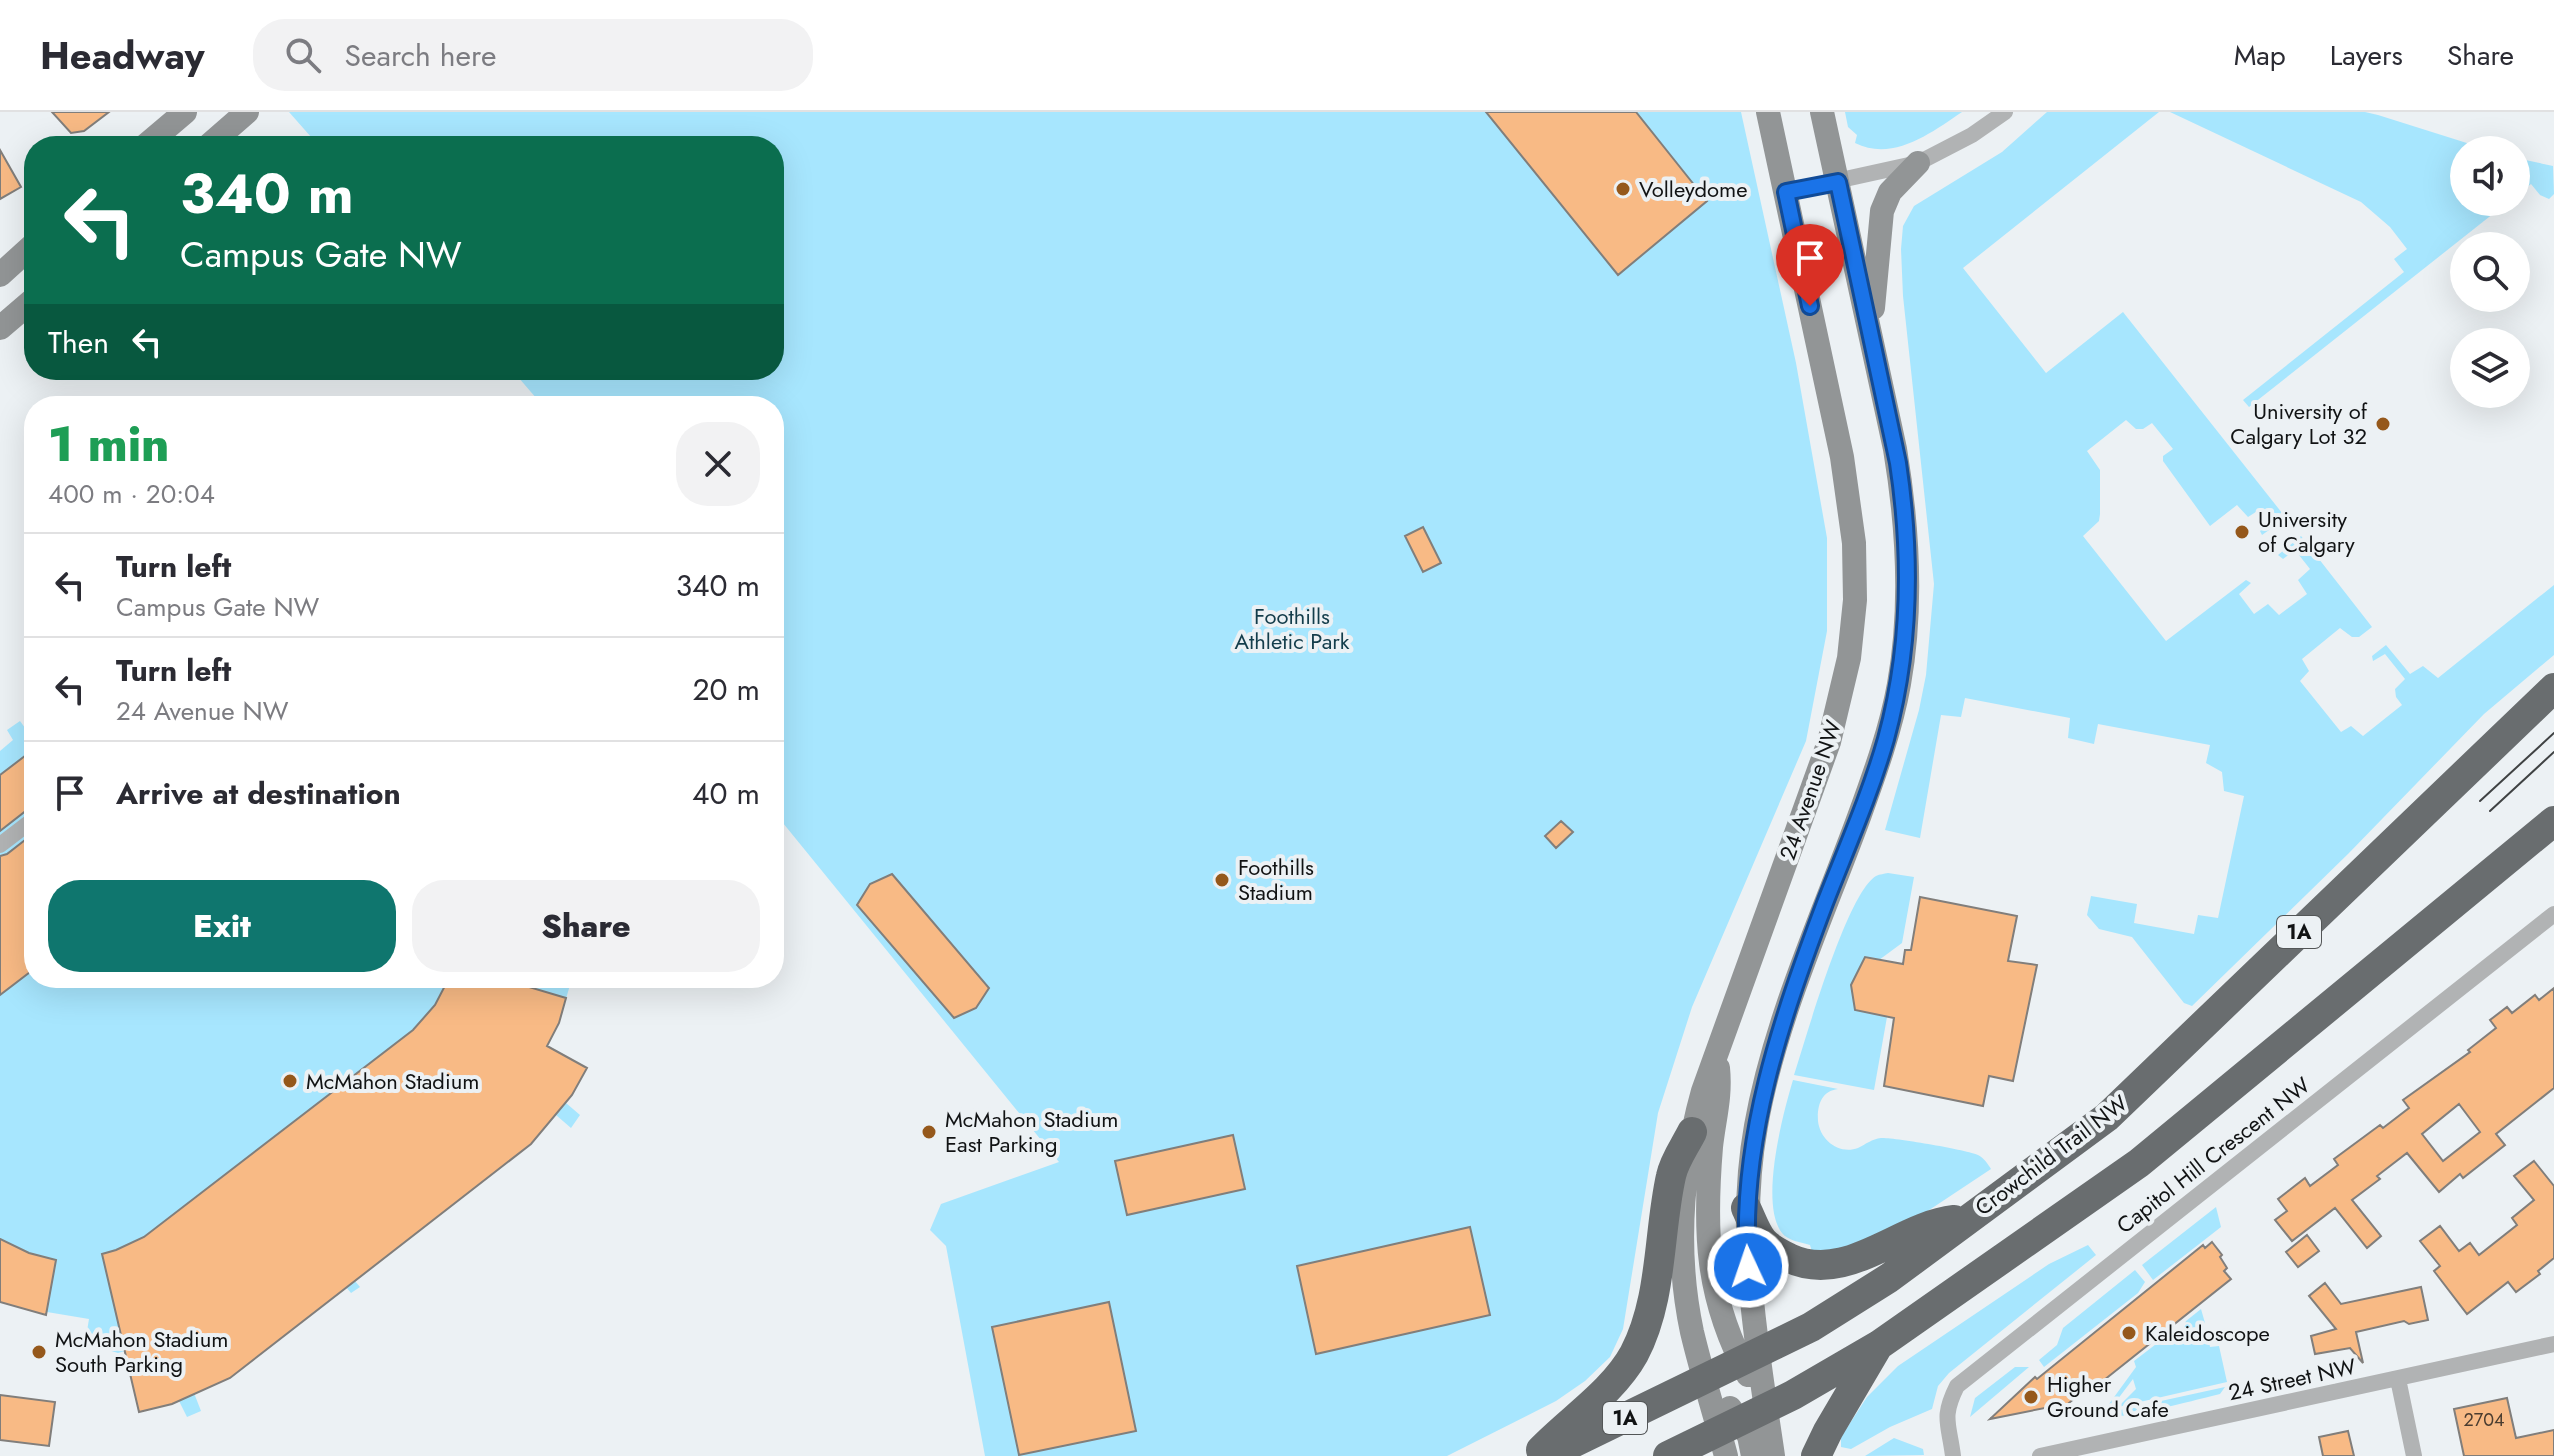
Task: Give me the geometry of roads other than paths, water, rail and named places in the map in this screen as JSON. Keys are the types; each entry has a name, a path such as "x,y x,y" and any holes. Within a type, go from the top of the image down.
{"highway":[{"name":"Crowchild Trail NW","path":"1546,1456 1811,1327 1889,1278 2107,1117 2554,688"},
{"name":"1A","path":"1668,1456 1738,1429 1879,1345 2139,1163 2554,821"},
{"path":"1536,1456 1616,1379 1633,1356 1646,1328 1652,1302 1671,1172 1692,1132"},
{"path":"1746,1208 1763,1242 1796,1261 1812,1263 1850,1261 1934,1222 1968,1219"},
{"path":"1816,1456 1879,1345"}],"street":[{"path":"157,136 185,112"},
{"path":"219,136 247,112"},
{"name":"24 Avenue NW","path":"1768,112 1842,457 1854,543 1854,615 1844,686 1829,742 1692,1132 1682,1202 1682,1243 1690,1317 1704,1380 1738,1429 1773,1456"},
{"path":"1753,1456 1749,1436 1738,1429 1750,1357 1746,1208 1756,1124 1770,1068 1810,944 1886,740 1899,684 1907,625 1908,566 1904,506 1871,334 1822,112"},
{"path":"1786,192 1918,163 1972,135 2005,112"},
{"path":"1871,334 1882,211 1890,192 1918,163"},
{"path":"0,275 24,253"},
{"path":"0,328 24,308"},
{"path":"0,845 24,827"},
{"name":"Capitol Hill Crescent NW","path":"1953,1456 1946,1418 1947,1406 1957,1386 2554,914"},
{"path":"1717,1058 1720,1092 1712,1140 1707,1231 1724,1328 1750,1357"},
{"name":"24 Street NW","path":"2040,1456 2081,1452 2554,1344"},
{"path":"2398,1379 2414,1456"}],"tram line":[{"path":"2480,801 2554,733"},
{"path":"2490,811 2554,752"}],"place":[{"name":"Volleydome","path":"1623,189"},
{"name":"University of Calgary Lot 32","path":"2383,424"},
{"name":"University of Calgary","path":"2242,532"},
{"name":"Foothills Stadium","path":"1222,880"},
{"name":"McMahon Stadium","path":"290,1081"},
{"name":"McMahon Stadium East Parking","path":"929,1132"},
{"name":"Kaleidoscope","path":"2129,1333"},
{"name":"McMahon Stadium South Parking","path":"39,1352"},
{"name":"Higher Ground Cafe","path":"2031,1397"}],"park label":[{"name":"Foothills Athletic Park","path":"1292,628"}]}
